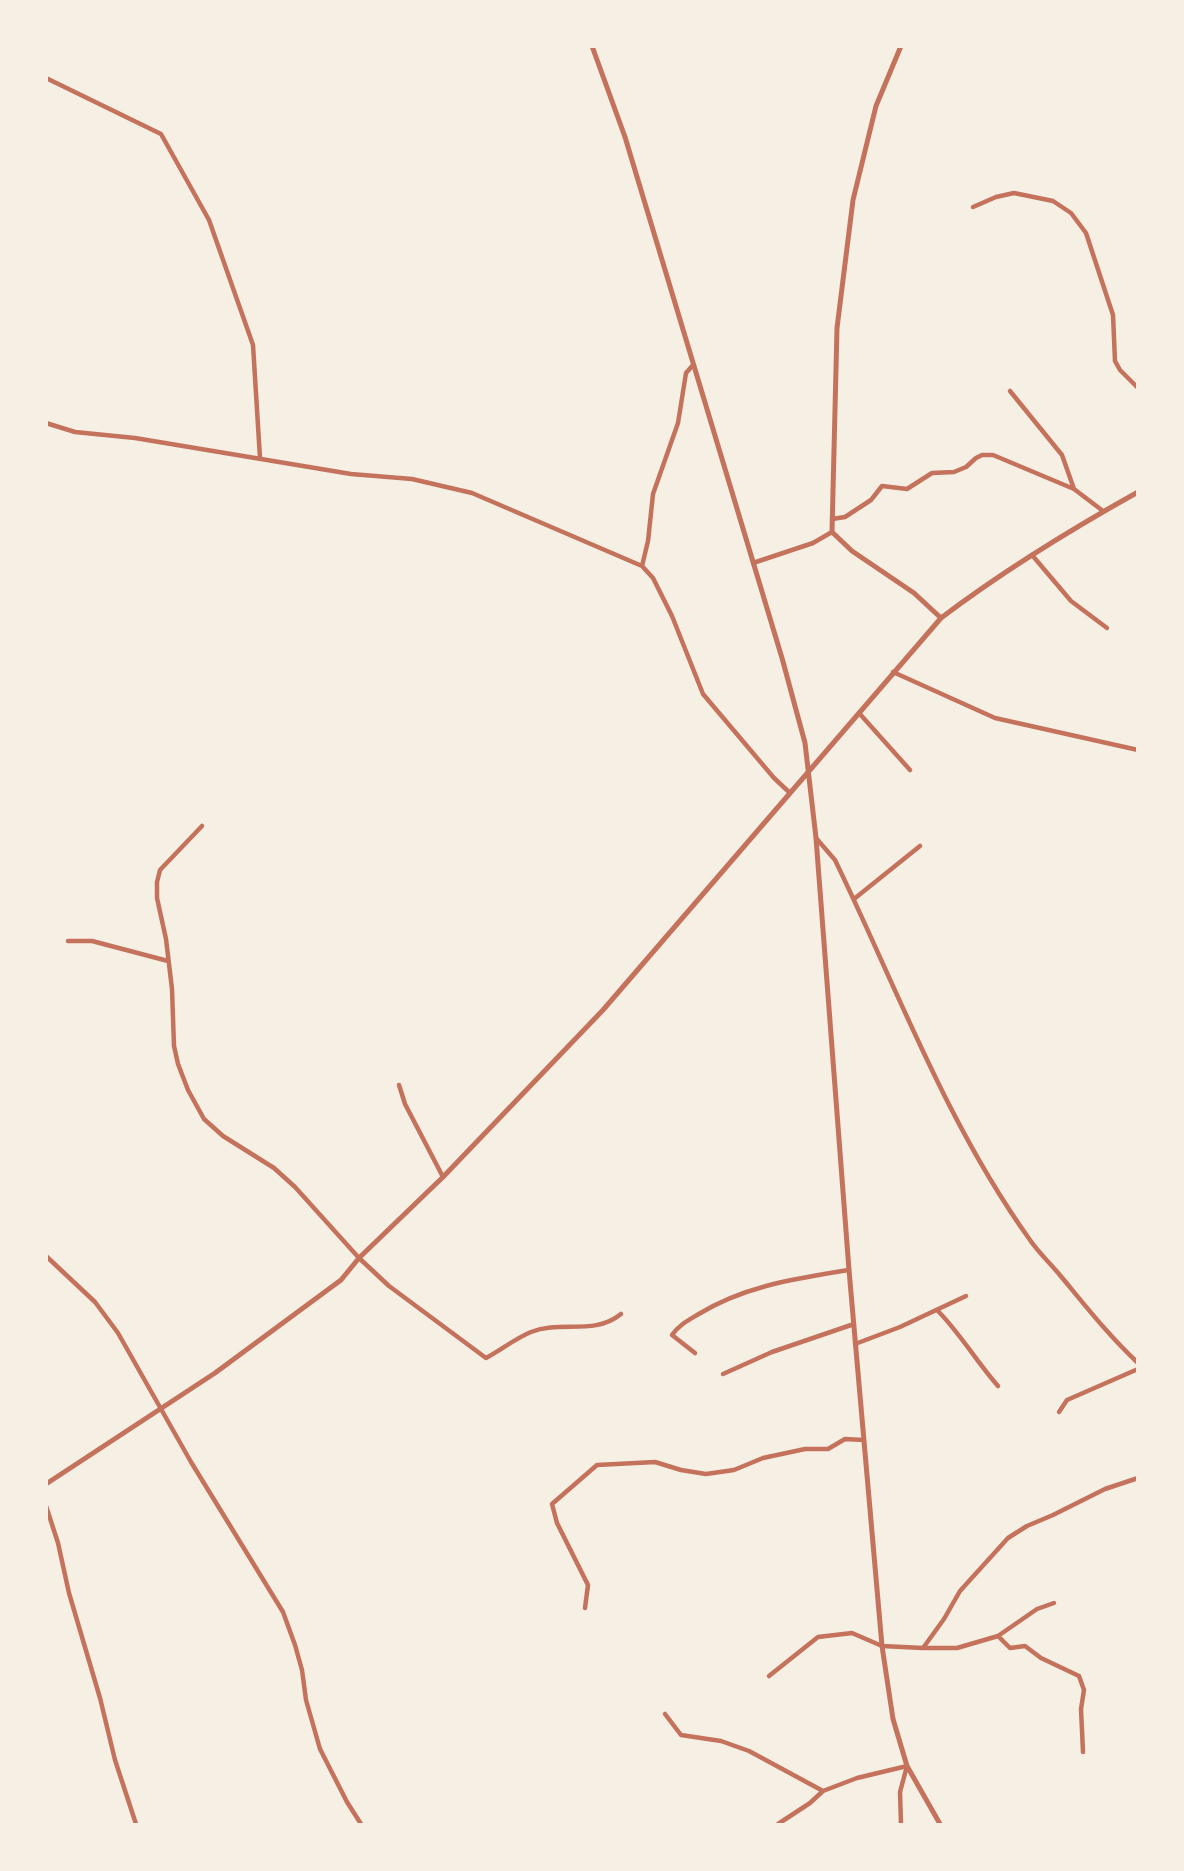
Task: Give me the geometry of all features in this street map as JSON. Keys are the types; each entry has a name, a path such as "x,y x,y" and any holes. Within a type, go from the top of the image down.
{"street":[{"path":"592,46 625,137 796,706 805,743 816,838 855,1344 882,1646 893,1719 907,1766 940,1824"},
{"path":"901,46 876,106 853,200 837,328 832,532 852,551 914,593 940,618"},
{"path":"46,78 161,134 209,220 253,345 260,458"},
{"path":"973,207 996,197 1014,193 1053,201 1071,213 1086,233 1113,315 1115,361 1120,370 1137,388"},
{"path":"642,566 648,541 653,494 678,423 686,373 693,365"},
{"path":"1010,392 1062,455 1074,489"},
{"path":"46,423 75,432 135,438 351,474 412,479 472,493 642,566 653,578 672,616 703,694 790,794"},
{"path":"832,519 845,517 871,500 882,486 907,489 932,473 954,472 966,467 982,455 993,455 1074,489 1103,511"},
{"path":"46,1484 215,1373 341,1280 359,1258 443,1177 603,1010 940,618 1032,555 1137,492"},
{"path":"753,563 813,543 832,532"},
{"path":"1032,555 1071,601 1107,628"},
{"path":"893,672 995,718 1137,750"},
{"path":"859,713 910,770"},
{"path":"202,826 160,870 157,882 172,989 174,1047 188,1090 204,1119 223,1136 274,1168 295,1187 359,1258 389,1286 486,1359 532,1332 587,1327 611,1322 621,1314"},
{"path":"816,838 835,860 941,1091 993,1185 1031,1242 1088,1312 1137,1363"},
{"path":"854,899 920,846"},
{"path":"68,941 92,941 168,961"},
{"path":"399,1085 405,1104 443,1177"},
{"path":"46,1256 95,1302 118,1333 226,1520 283,1612 302,1670 306,1700 320,1749 361,1824"},
{"path":"695,1353 672,1335 678,1326 717,1302 764,1285 849,1270"},
{"path":"855,1344 900,1327 966,1296"},
{"path":"937,1310 968,1345 982,1368 998,1386"},
{"path":"723,1374 772,1352 854,1324"},
{"path":"1059,1412 1067,1400 1137,1369"},
{"path":"585,1608 588,1585 557,1523 552,1504 597,1465 656,1462 681,1470 706,1474 734,1470 763,1458 805,1449 828,1449 845,1440 863,1440"},
{"path":"923,1648 944,1619 960,1591 1008,1538 1027,1526 1105,1489 1137,1478"},
{"path":"46,1506 58,1543 69,1593 100,1698 115,1760 136,1824"},
{"path":"769,1676 818,1637 852,1633 882,1646 957,1648 998,1635 1037,1609 1054,1603"},
{"path":"998,1635 1010,1648 1025,1646 1041,1658 1079,1676 1084,1690 1081,1709 1083,1752"},
{"path":"664,1714 681,1735 721,1741 749,1751 823,1791"},
{"path":"778,1824 810,1803 823,1791 856,1778 907,1766"},
{"path":"901,1824 900,1792 907,1766"}]}
